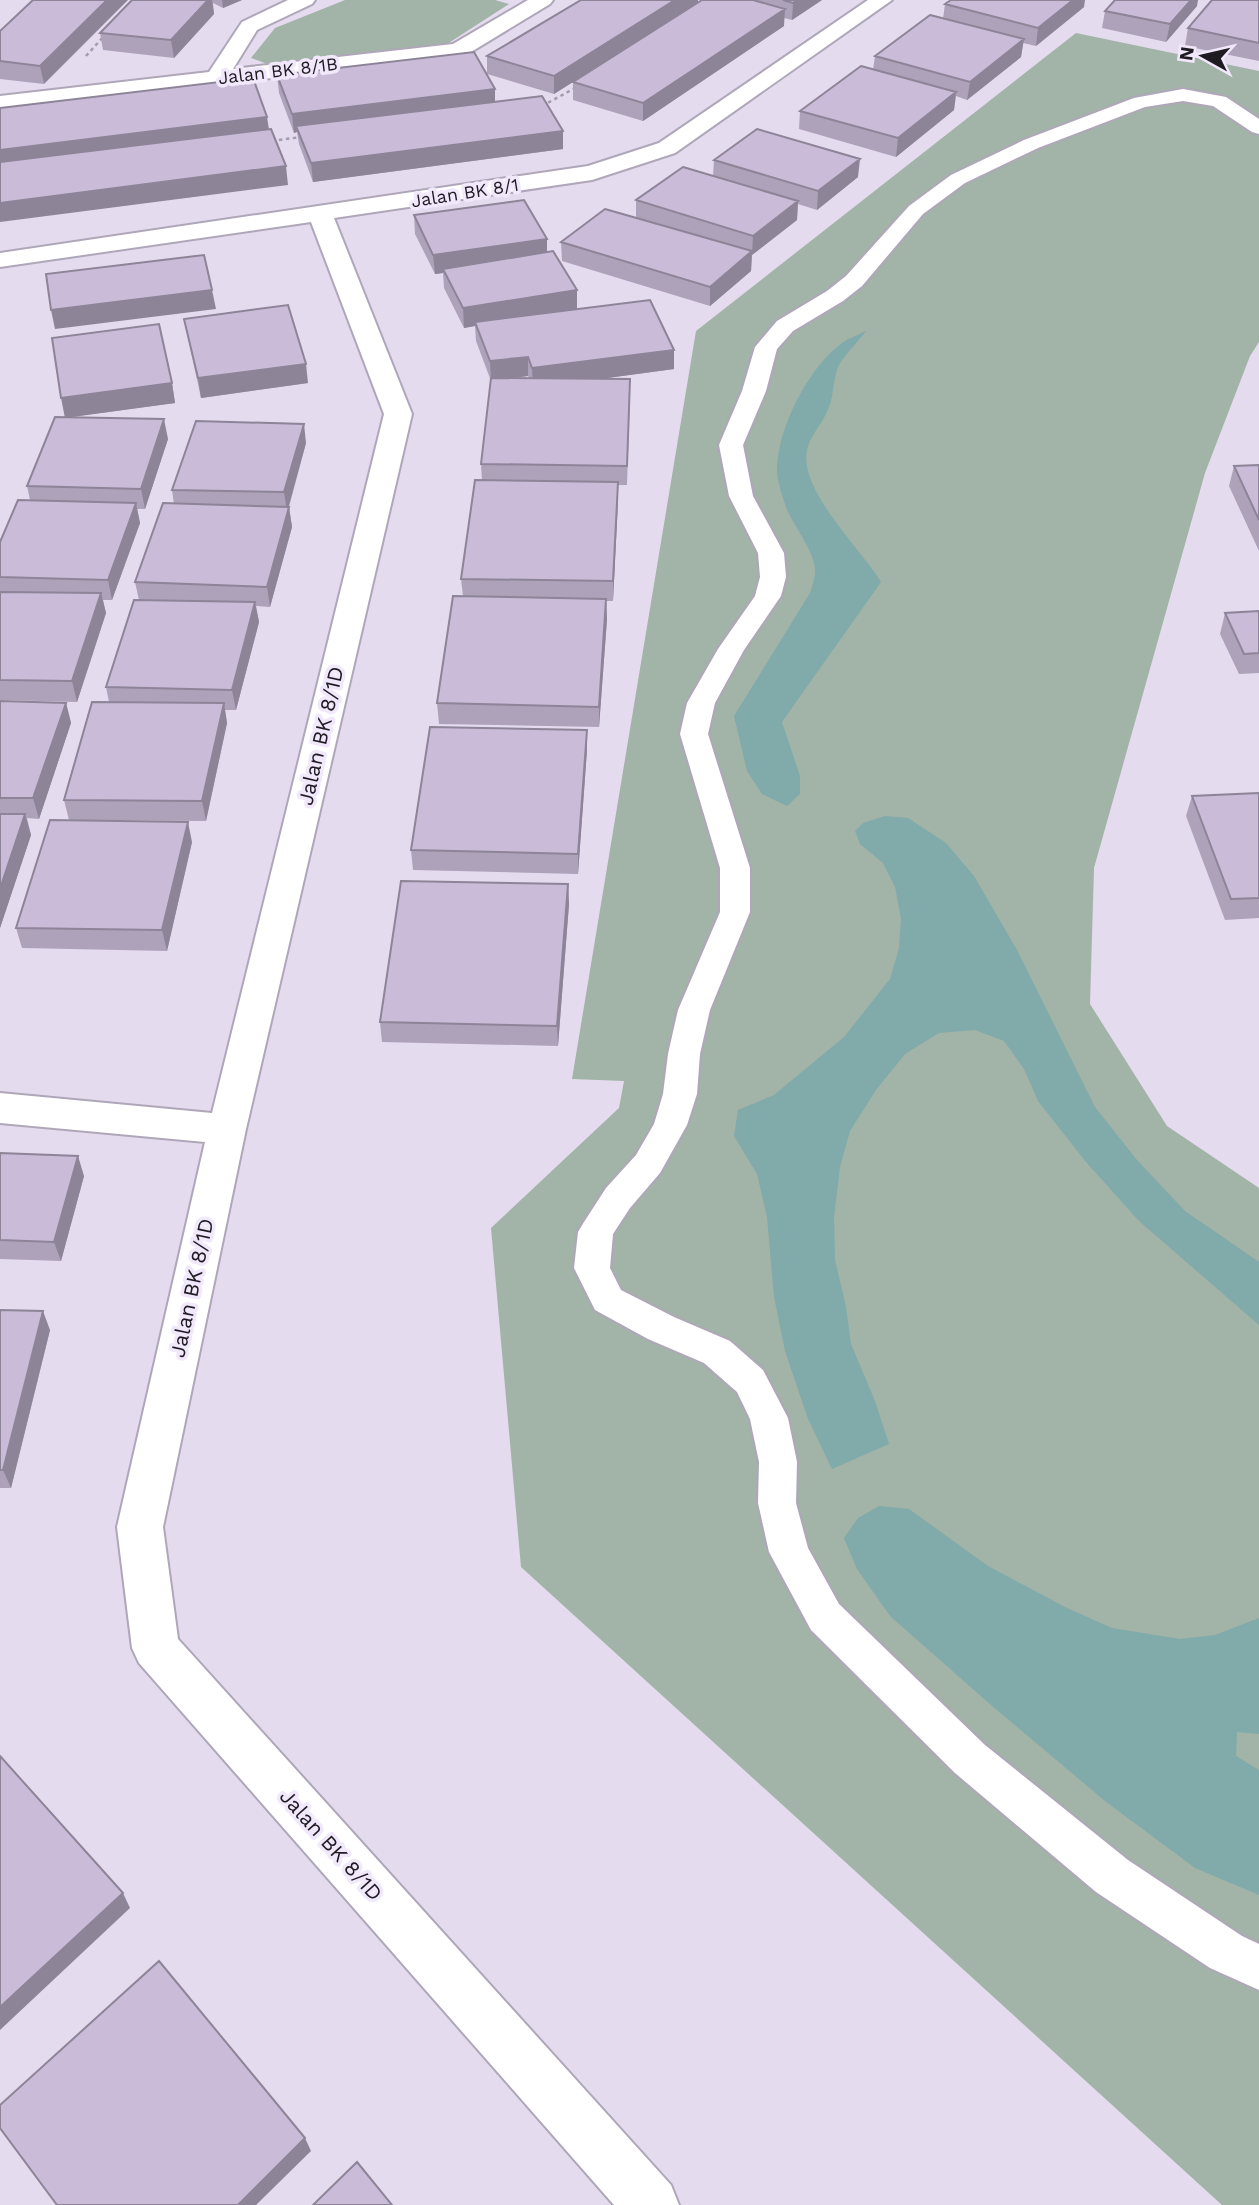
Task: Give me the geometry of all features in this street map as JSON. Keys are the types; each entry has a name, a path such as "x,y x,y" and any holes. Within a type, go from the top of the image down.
{"street":[{"path":"216,79 249,26 304,0"},
{"name":"Jalan BK 8/1B","path":"0,103 458,50 543,0"},
{"name":"Jalan BK 8/1","path":"0,260 321,215 592,173 667,148 882,0"},
{"name":"Jalan BK 8/1D","path":"321,215 398,414 228,1129 140,1527 156,1648 651,2205"},
{"path":"0,1108 228,1129"}],"lane":[{"path":"1259,128 1219,102 1183,95 1141,103 1031,144 958,179 916,210 854,281 835,296 785,326 766,347 754,391 731,445 741,496 771,553 773,576 768,596 731,649 701,703 694,734 735,868 735,912 694,1010 684,1054 680,1094 670,1125 648,1164 618,1198 596,1231 592,1268 608,1300 661,1328 717,1352 750,1381 769,1418 778,1462 777,1503 789,1552 825,1617 971,1759 1112,1876 1226,1952 1259,1967"}],"path":[{"path":"47,97 110,29"},
{"path":"534,107 548,105 581,84"},
{"path":"260,142 301,137"}],"shaded area":[{"path":"345,0 495,0 509,4 444,46 270,65 251,58 275,28"},
{"path":"1076,33 1259,71 1259,342 1250,356 1205,473 1094,868 1090,1004 1167,1126 1259,1188 1259,2205 1222,2205 521,1567 491,1228 619,1108 624,1081 572,1079 696,331"},
{"path":"866,331 839,365 829,407 807,450 807,466 821,500 881,582 782,722 800,776 800,794 787,806 762,794 747,771 734,716 810,593 815,572 812,555 788,512 777,473 778,456 788,420 806,384 829,354 845,341"},
{"path":"885,816 908,818 946,843 974,876 1017,950 1095,1107 1137,1160 1185,1211 1259,1262 1259,1325 1139,1221 1086,1162 1038,1101 1024,1069 1004,1041 975,1030 939,1033 905,1054 876,1090 850,1131 840,1167 834,1217 835,1260 851,1344 875,1401 889,1444 832,1469 808,1419 785,1351 774,1297 767,1217 757,1174 734,1136 738,1110 774,1095 844,1037 890,979 899,948 901,918 895,887 883,863 860,844 855,831 863,823"},
{"path":"879,1506 909,1509 988,1566 1067,1608 1112,1628 1180,1639 1215,1635 1259,1618 1259,1734 1237,1732 1236,1756 1259,1770 1259,1895 1195,1868 1105,1801 890,1616 857,1569 844,1538 858,1518"}],"building":[{"path":"33,0 107,0 40,66 0,61 0,31"},
{"path":"132,0 208,0 171,40 100,33"},
{"path":"581,0 675,0 554,76 487,56"},
{"path":"702,0 753,0 785,9 643,103 573,82"},
{"path":"951,0 1073,0 1038,28 945,4"},
{"path":"1115,0 1191,0 1170,24 1105,11"},
{"path":"1212,0 1259,0 1259,43 1188,28"},
{"path":"930,15 1024,39 970,82 875,56"},
{"path":"474,52 495,89 292,114 277,75"},
{"path":"861,66 956,92 898,138 800,111"},
{"path":"253,78 267,117 0,150 0,108"},
{"path":"542,96 563,131 311,163 296,126"},
{"path":"271,129 286,166 0,203 0,162"},
{"path":"757,129 860,159 818,191 714,160"},
{"path":"683,167 798,201 753,236 636,200"},
{"path":"524,200 547,239 433,255 414,215"},
{"path":"605,209 752,251 710,287 561,242"},
{"path":"553,251 577,290 463,308 443,269"},
{"path":"204,255 212,290 51,310 46,274"},
{"path":"650,300 674,350 532,368 528,357 490,361 475,322"},
{"path":"288,305 306,364 198,378 184,319"},
{"path":"159,324 172,383 61,398 52,338"},
{"path":"491,378 630,379 627,466 481,464"},
{"path":"55,417 164,419 141,489 27,486"},
{"path":"196,421 304,424 284,492 172,490"},
{"path":"1259,465 1259,520 1234,466"},
{"path":"475,480 618,482 613,581 461,579"},
{"path":"18,500 136,503 108,580 0,577 0,542"},
{"path":"163,503 289,507 267,587 135,582"},
{"path":"0,592 101,593 72,681 0,680"},
{"path":"453,596 606,599 599,707 437,703"},
{"path":"134,600 255,602 232,690 106,687"},
{"path":"1259,611 1259,653 1244,654 1225,613"},
{"path":"0,701 66,703 33,798 0,798"},
{"path":"92,702 224,703 202,801 64,800"},
{"path":"430,727 587,730 578,854 411,850"},
{"path":"1259,793 1259,898 1231,899 1192,796"},
{"path":"0,814 25,814 0,889"},
{"path":"50,820 188,822 162,930 16,928"},
{"path":"401,881 568,884 557,1026 380,1022"},
{"path":"0,1153 78,1156 54,1242 0,1240"},
{"path":"0,1310 43,1311 3,1470 0,1470"},
{"path":"0,1756 123,1893 0,2007"},
{"path":"159,1961 305,2138 238,2205 57,2205 0,2128 0,2105"},
{"path":"357,2162 392,2205 313,2205"}]}
